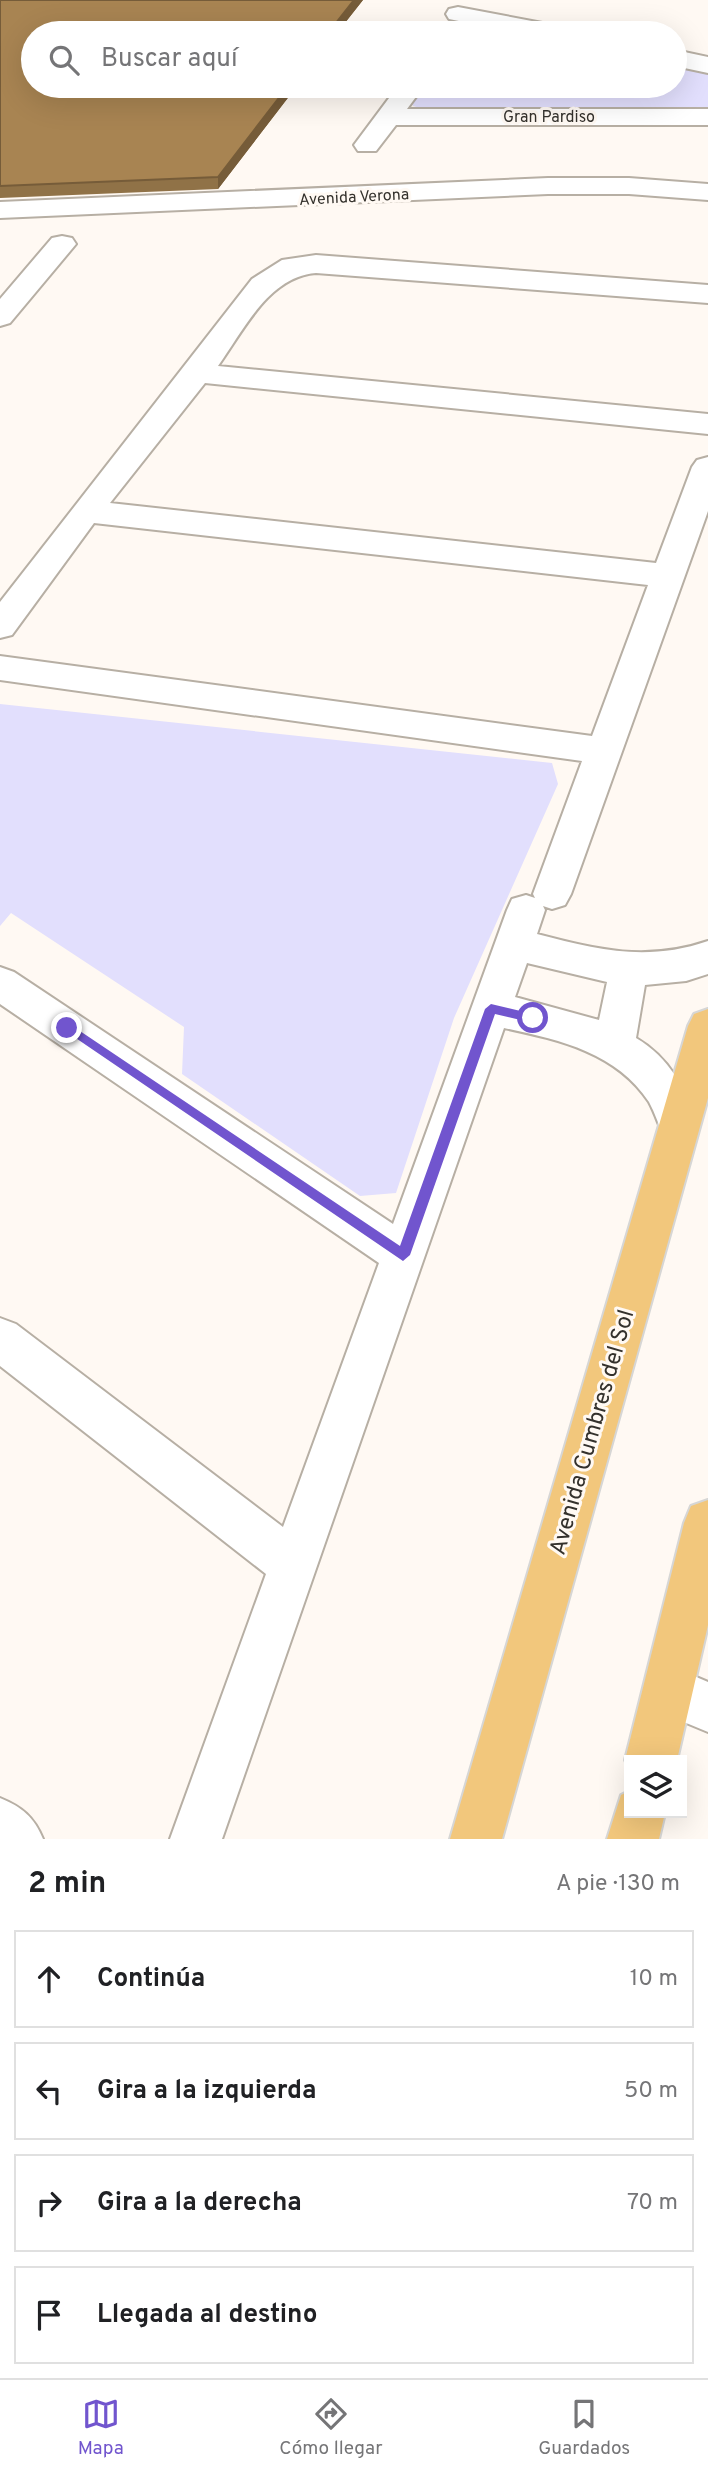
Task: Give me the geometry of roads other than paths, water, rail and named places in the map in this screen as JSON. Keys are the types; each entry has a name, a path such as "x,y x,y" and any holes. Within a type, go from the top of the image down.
{"main road":[{"name":"Avenida Cumbres del Sol","path":"476,1839 708,1026"},
{"path":"655,1755 688,1698 708,1523"},
{"path":"633,1839 638,1818"}],"street":[{"path":"458,16 486,21"},
{"path":"687,61 708,65"},
{"path":"367,145 403,98"},
{"name":"Gran Pardiso","path":"390,117 708,117"},
{"name":"Avenida Verona","path":"0,210 144,207 497,188 588,187 708,192"},
{"path":"0,317 62,244"},
{"path":"0,626 262,285 292,267 316,264 708,294"},
{"path":"197,373 708,424"},
{"path":"196,1839 491,1009 604,751 708,467"},
{"path":"86,511 668,576"},
{"path":"0,668 604,751"},
{"path":"530,916 591,963 629,968 667,968 708,957"},
{"path":"614,1045 629,968"},
{"path":"0,983 403,1255"},
{"path":"491,1009 575,1028 614,1045 644,1066 666,1093 679,1124"},
{"path":"0,1339 293,1565"},
{"path":"0,1824 17,1839"}]}
